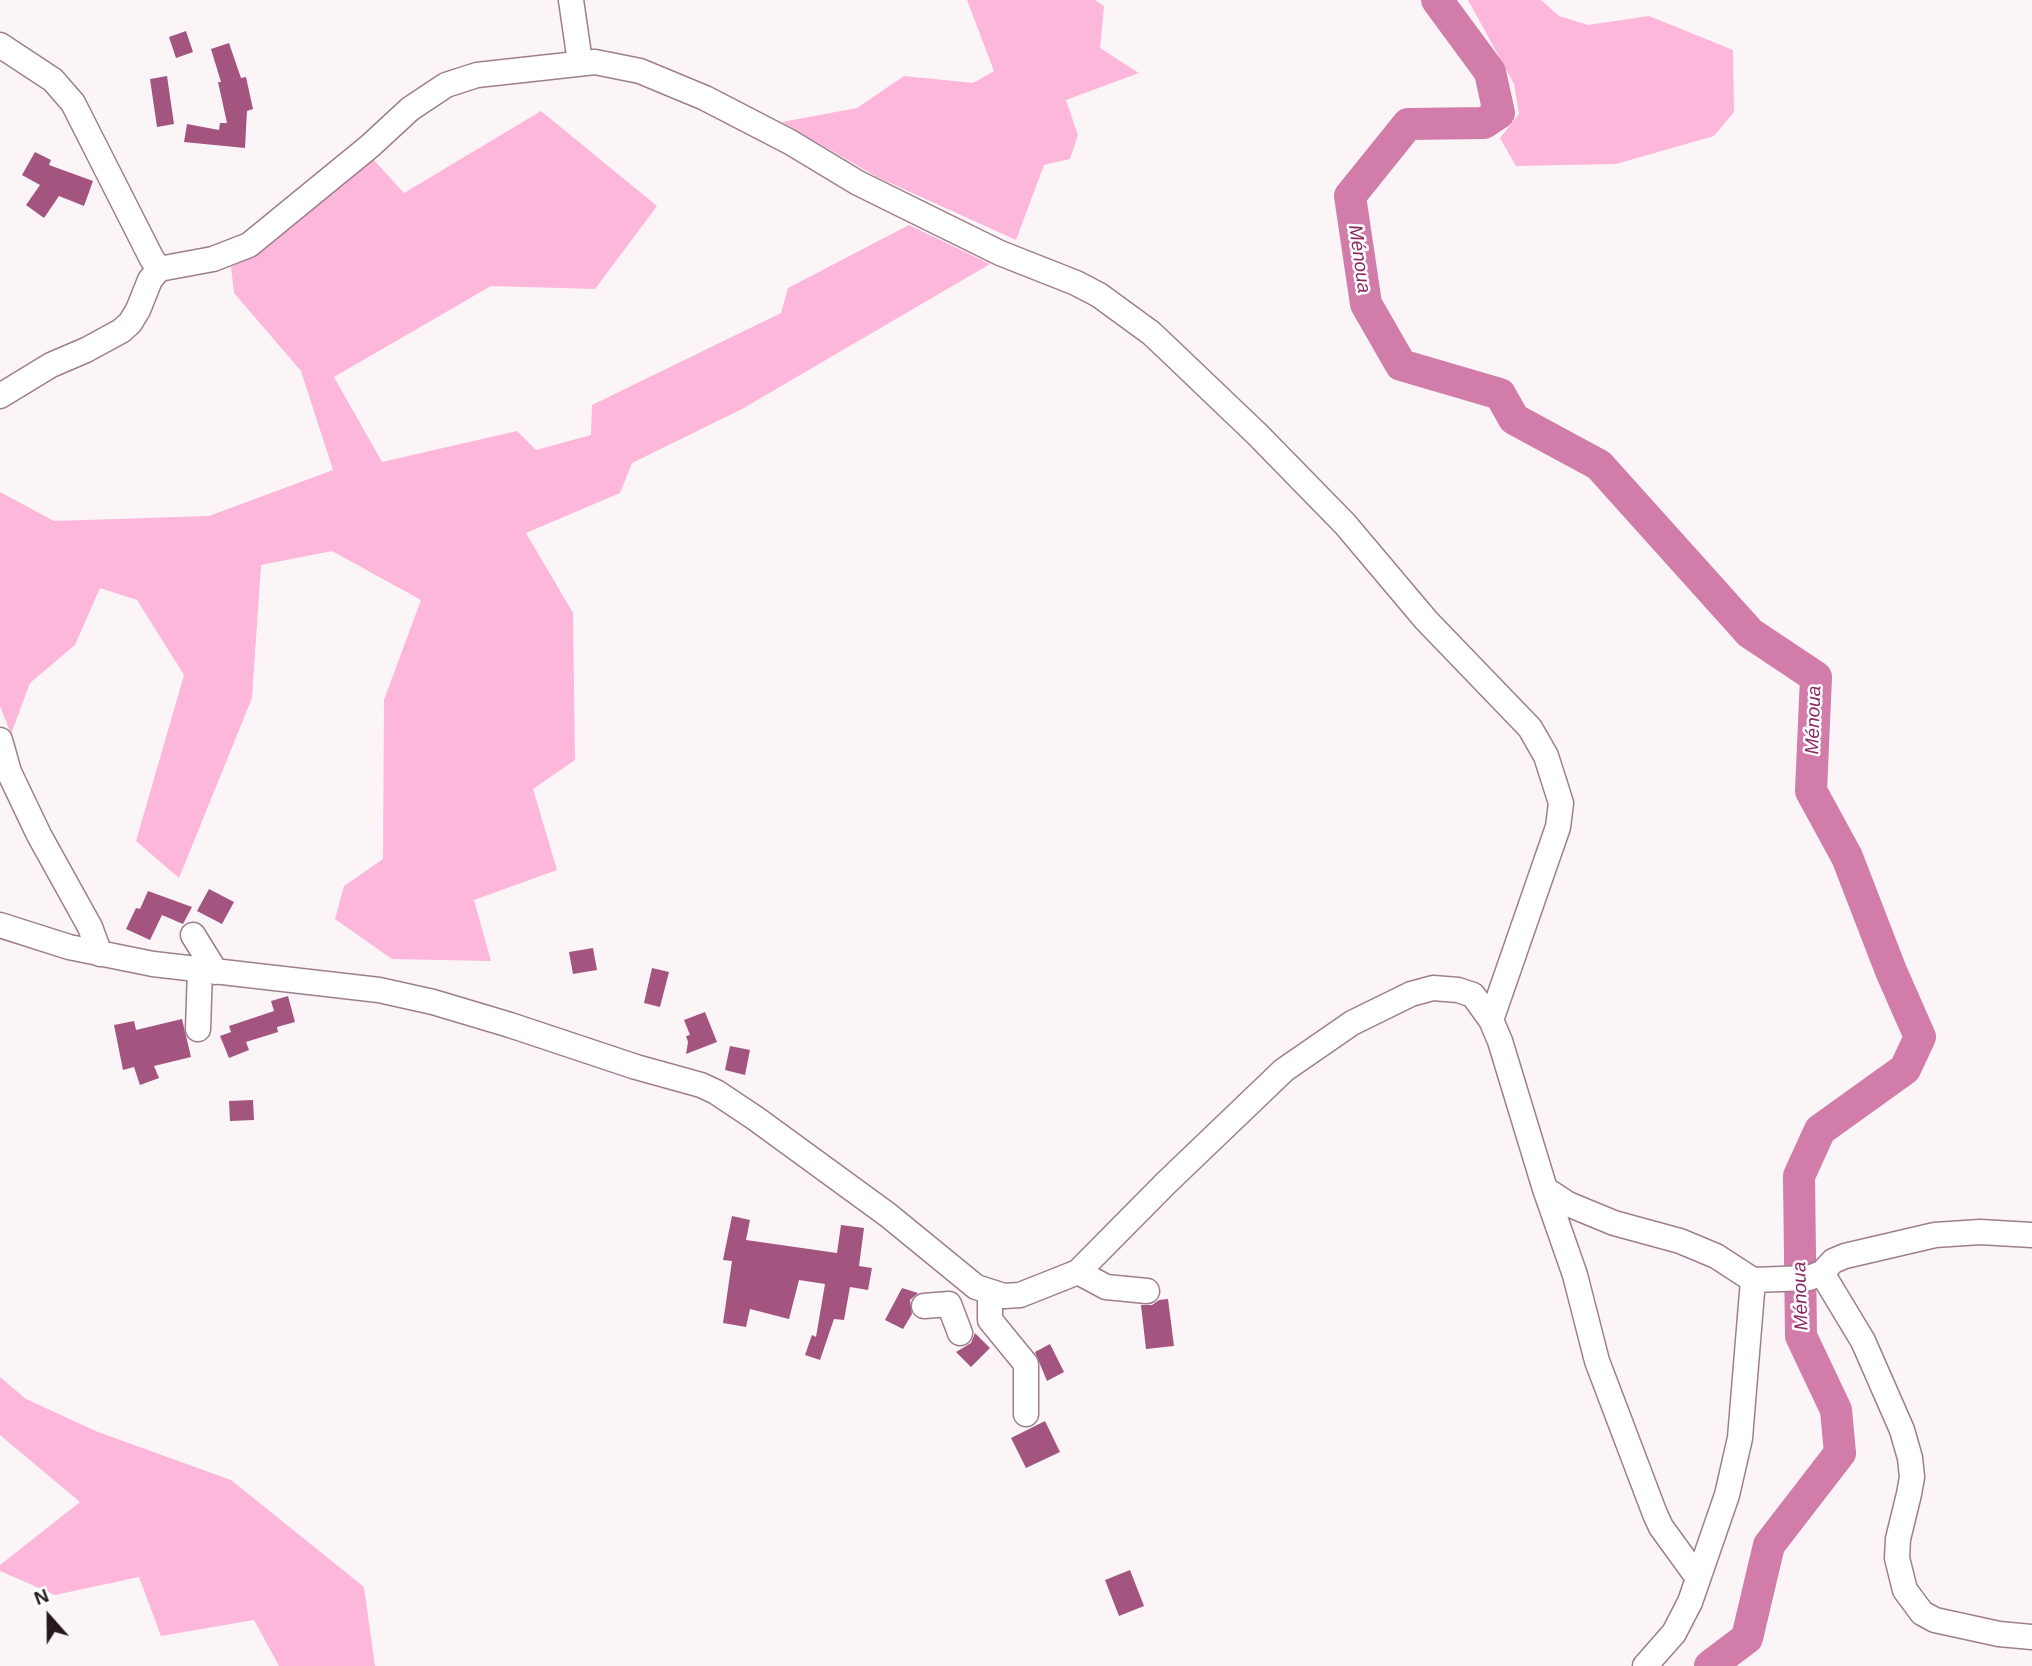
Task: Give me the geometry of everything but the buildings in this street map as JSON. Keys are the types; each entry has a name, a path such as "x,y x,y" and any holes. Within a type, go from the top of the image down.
{"street":[{"path":"570,0 580,62"},
{"path":"0,45 53,80 73,103 159,269"},
{"path":"0,396 51,365 121,331 138,310 150,280 159,269 213,259 249,245 370,146 410,109 446,85 477,75 580,62 605,62 640,71 705,98 790,142 858,183 1000,253 1099,295 1151,333 1257,434 1345,524 1426,620 1530,728 1546,756 1561,803 1558,827 1491,1020"},
{"path":"0,740 9,772 39,835 90,927 100,954"},
{"path":"0,925 69,947 153,964 379,990 433,1002 701,1085 755,1118 888,1215 976,1287 990,1294 1004,1296 1020,1295 1078,1272 1284,1070 1352,1023 1410,994 1433,988 1458,990 1473,995 1491,1020 1500,1041 1545,1189 1576,1275 1597,1361 1661,1527 1698,1577"},
{"path":"193,935 208,971 198,1029"},
{"path":"1545,1189 1568,1203 1614,1223 1680,1241 1716,1256 1753,1280 1805,1277 1845,1256 1935,1235 1980,1232 2032,1235"},
{"path":"1078,1272 1106,1287 1146,1290"},
{"path":"959,1274 937,1305 960,1333"},
{"path":"1805,1277 1863,1341 1902,1430 1912,1477 1898,1539 1897,1558 1905,1590 1922,1613 1936,1620 1999,1634 2032,1637"},
{"path":"1645,1666 1674,1633 1690,1602 1727,1495 1740,1438 1753,1280"},
{"path":"990,1294 990,1320 1026,1364 1026,1414"}],"shaded area":[{"path":"967,0 1095,0 1104,6 1100,48 1139,73 1066,100 1078,135 1070,159 1044,165 1016,240 877,177 782,122 857,108 904,76 973,83 994,71"},
{"path":"1468,0 1541,0 1559,16 1588,25 1649,16 1733,50 1734,112 1714,136 1616,164 1516,166 1500,138 1519,114 1514,84"},
{"path":"541,111 657,206 595,289 491,286 334,377 382,462 517,431 536,450 591,435 592,405 781,313 788,288 909,225 990,264 742,409 632,463 620,493 526,533 573,613 575,760 533,789 557,870 474,900 491,961 392,959 335,919 344,886 383,859 384,700 421,600 332,551 261,565 252,698 179,878 136,841 184,675 137,600 100,588 75,645 30,683 11,734 0,706 0,492 54,521 209,516 333,470 301,371 234,293 231,267 264,250 373,159 404,193"},
{"path":"0,1377 26,1399 98,1432 231,1480 364,1587 375,1666 279,1666 254,1620 161,1636 139,1577 55,1595 0,1571 0,1565 80,1502 0,1435"}],"waterway":[{"name":"Ménoua","path":"1437,0 1490,72 1499,113 1484,123 1408,124 1350,196 1366,304 1401,365 1500,394 1514,419 1599,465 1750,633 1816,677 1811,791 1847,857 1920,1037 1905,1069 1820,1130 1799,1176 1801,1336 1836,1410 1840,1453 1769,1545 1747,1638 1710,1666"}]}
